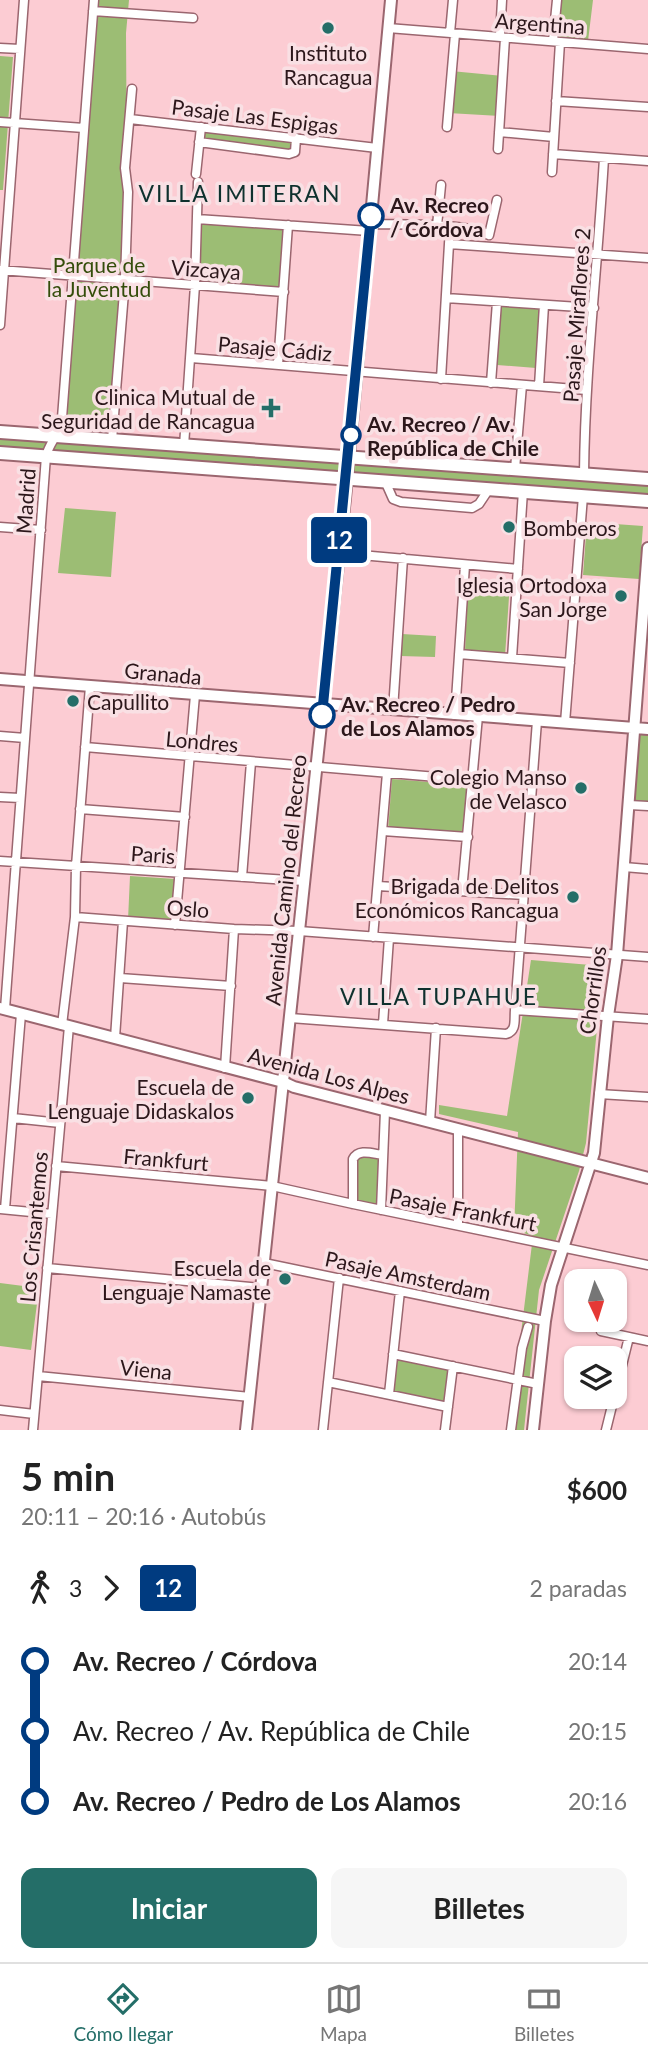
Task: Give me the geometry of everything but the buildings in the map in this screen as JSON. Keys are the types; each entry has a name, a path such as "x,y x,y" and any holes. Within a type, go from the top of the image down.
{"main road":[{"path":"0,432 648,479"},
{"path":"144,463 146,443"},
{"path":"225,449 221,460 225,469"},
{"path":"0,453 648,501"},
{"path":"516,491 522,482 520,470"}],"street":[{"path":"0,325 5,198 15,123 24,0"},
{"name":"Madrid","path":"2,1009 16,862 46,456 51,442 57,436 62,418 94,0"},
{"name":"Avenida Camino del Recreo","path":"246,1430 347,478 391,0"},
{"path":"446,127 453,0"},
{"path":"498,149 502,0"},
{"path":"552,172 557,0"},
{"path":"93,11 193,18"},
{"name":"Argentina","path":"388,29 648,49"},
{"path":"0,48 20,49"},
{"path":"112,440 125,280 128,192 125,168 132,89"},
{"path":"556,101 648,107"},
{"name":"Pasaje Las Espigas","path":"130,119 377,148"},
{"path":"0,122 84,128"},
{"path":"184,446 195,285 201,127"},
{"path":"499,132 554,137"},
{"path":"244,148 247,133"},
{"path":"199,142 291,154 295,152 296,138"},
{"path":"553,154 648,161"},
{"name":"Pasaje Miraflores 2","path":"584,474 587,390 604,158"},
{"path":"437,226 441,185"},
{"path":"489,235 497,200"},
{"path":"197,219 288,225 437,226 482,232 489,235 497,246"},
{"path":"278,365 288,225"},
{"path":"441,379 450,228"},
{"path":"449,244 648,258"},
{"name":"Vizcaya","path":"2,270 284,292"},
{"path":"446,298 594,308"},
{"path":"491,383 497,302"},
{"path":"539,386 544,305"},
{"name":"Pasaje Cádiz","path":"191,358 587,390"},
{"path":"520,470 522,385"},
{"path":"386,481 393,499 401,502 472,508 479,504 489,489"},
{"path":"512,658 517,569 516,491"},
{"path":"565,723 583,496"},
{"path":"0,527 41,530"},
{"name":"Chorrillos","path":"533,1430 551,1285 592,1162 617,955 648,548"},
{"path":"338,553 517,569"},
{"path":"393,710 402,558"},
{"path":"455,715 465,565"},
{"path":"459,654 570,663"},
{"name":"Granada","path":"0,679 648,729"},
{"name":"Los Crisantemos","path":"33,1430 60,1123 90,686"},
{"path":"176,925 195,695"},
{"path":"462,891 478,716"},
{"path":"290,1018 506,1034 511,1032 514,1028 537,721"},
{"path":"0,736 25,738"},
{"name":"Londres","path":"85,747 472,780"},
{"path":"242,877 251,762"},
{"path":"373,937 387,773"},
{"path":"0,797 20,798"},
{"path":"629,805 648,806"},
{"path":"80,809 186,817"},
{"path":"383,831 468,837"},
{"name":"Paris","path":"0,861 304,881"},
{"path":"624,867 648,869"},
{"path":"377,886 524,895"},
{"name":"Oslo","path":"75,917 648,957"},
{"path":"115,1038 123,921"},
{"path":"225,1068 234,929"},
{"path":"383,1024 389,938"},
{"path":"120,978 231,986"},
{"name":"Avenida Los Alpes","path":"2,1009 648,1178"},
{"path":"515,1010 648,1019"},
{"path":"21,1014 13,1118 2,1209 52,1214"},
{"path":"430,1122 436,1028"},
{"path":"599,1094 648,1097"},
{"path":"382,1210 385,1111"},
{"path":"13,1118 60,1123"},
{"path":"458,1130 458,1225"},
{"path":"353,1205 355,1155 360,1152 383,1155"},
{"name":"Frankfurt","path":"56,1166 272,1185"},
{"name":"Pasaje Frankfurt","path":"272,1185 353,1205 648,1265"},
{"name":"Pasaje Amsterdam","path":"264,1263 545,1321"},
{"path":"47,1268 261,1288"},
{"path":"323,1430 339,1278"},
{"path":"388,1394 400,1291"},
{"path":"511,1430 517,1379 528,1327"},
{"path":"606,1332 648,1341"},
{"path":"606,1430 629,1337"},
{"path":"393,1354 538,1384"},
{"path":"445,1430 453,1366"},
{"name":"Viena","path":"38,1376 250,1397"},
{"path":"328,1382 448,1407"},
{"path":"0,1410 34,1414"}],"green space":[{"name":"Parque de la Juventud","path":"97,0 129,0 126,33 127,189 109,434 66,430"},
{"path":"560,0 593,0 588,41 557,39"},
{"path":"0,56 13,57 3,190 0,190"},
{"path":"451,71 503,76 500,116 448,113"},
{"path":"201,127 296,138 295,152 199,142"},
{"path":"201,224 284,230 279,287 199,281"},
{"path":"501,306 540,309 536,368 497,365"},
{"path":"0,435 648,483 648,495 0,447"},
{"path":"65,508 116,512 111,577 58,573"},
{"path":"587,522 643,526 639,579 583,575"},
{"path":"468,579 510,582 505,656 465,652"},
{"path":"402,634 436,636 435,657 400,656"},
{"path":"637,735 648,735 648,803 632,801"},
{"path":"392,779 467,785 462,836 388,830"},
{"path":"130,876 176,879 172,923 128,920"},
{"path":"531,960 603,966 586,1143 539,1290 524,1430 509,1430 533,1236 514,1230 518,1132 439,1114 439,1105 507,1116"},
{"path":"362,1151 380,1156 381,1206 354,1203 356,1159"},
{"path":"0,1283 39,1288 31,1350 0,1346"},
{"path":"397,1359 446,1367 448,1371 445,1400 442,1402 394,1392 392,1375"}],"bus line":[{"name":"12","path":"322,715 371,216"}],"place":[{"name":"Instituto Rancagua","path":"328,28"},
{"name":"Av. Recreo / Córdova","path":"371,216"},
{"name":"Clinica Mutual de Seguridad de Rancagua","path":"271,408"},
{"name":"Av. Recreo / Av. República de Chile","path":"351,435"},
{"name":"Bomberos","path":"509,527"},
{"name":"Iglesia Ortodoxa San Jorge","path":"621,596"},
{"name":"Capullito","path":"73,701"},
{"name":"Av. Recreo / Pedro de Los Alamos","path":"322,715"},
{"name":"Colegio Manso de Velasco","path":"581,788"},
{"name":"Brigada de Delitos Económicos Rancagua","path":"573,897"},
{"name":"Escuela de Lenguaje Didaskalos","path":"248,1098"},
{"name":"Escuela de Lenguaje Namaste","path":"285,1279"}],"district":[{"name":"VILLA IMITERAN","path":"240,193"},
{"name":"VILLA TUPAHUE","path":"439,996"}]}
